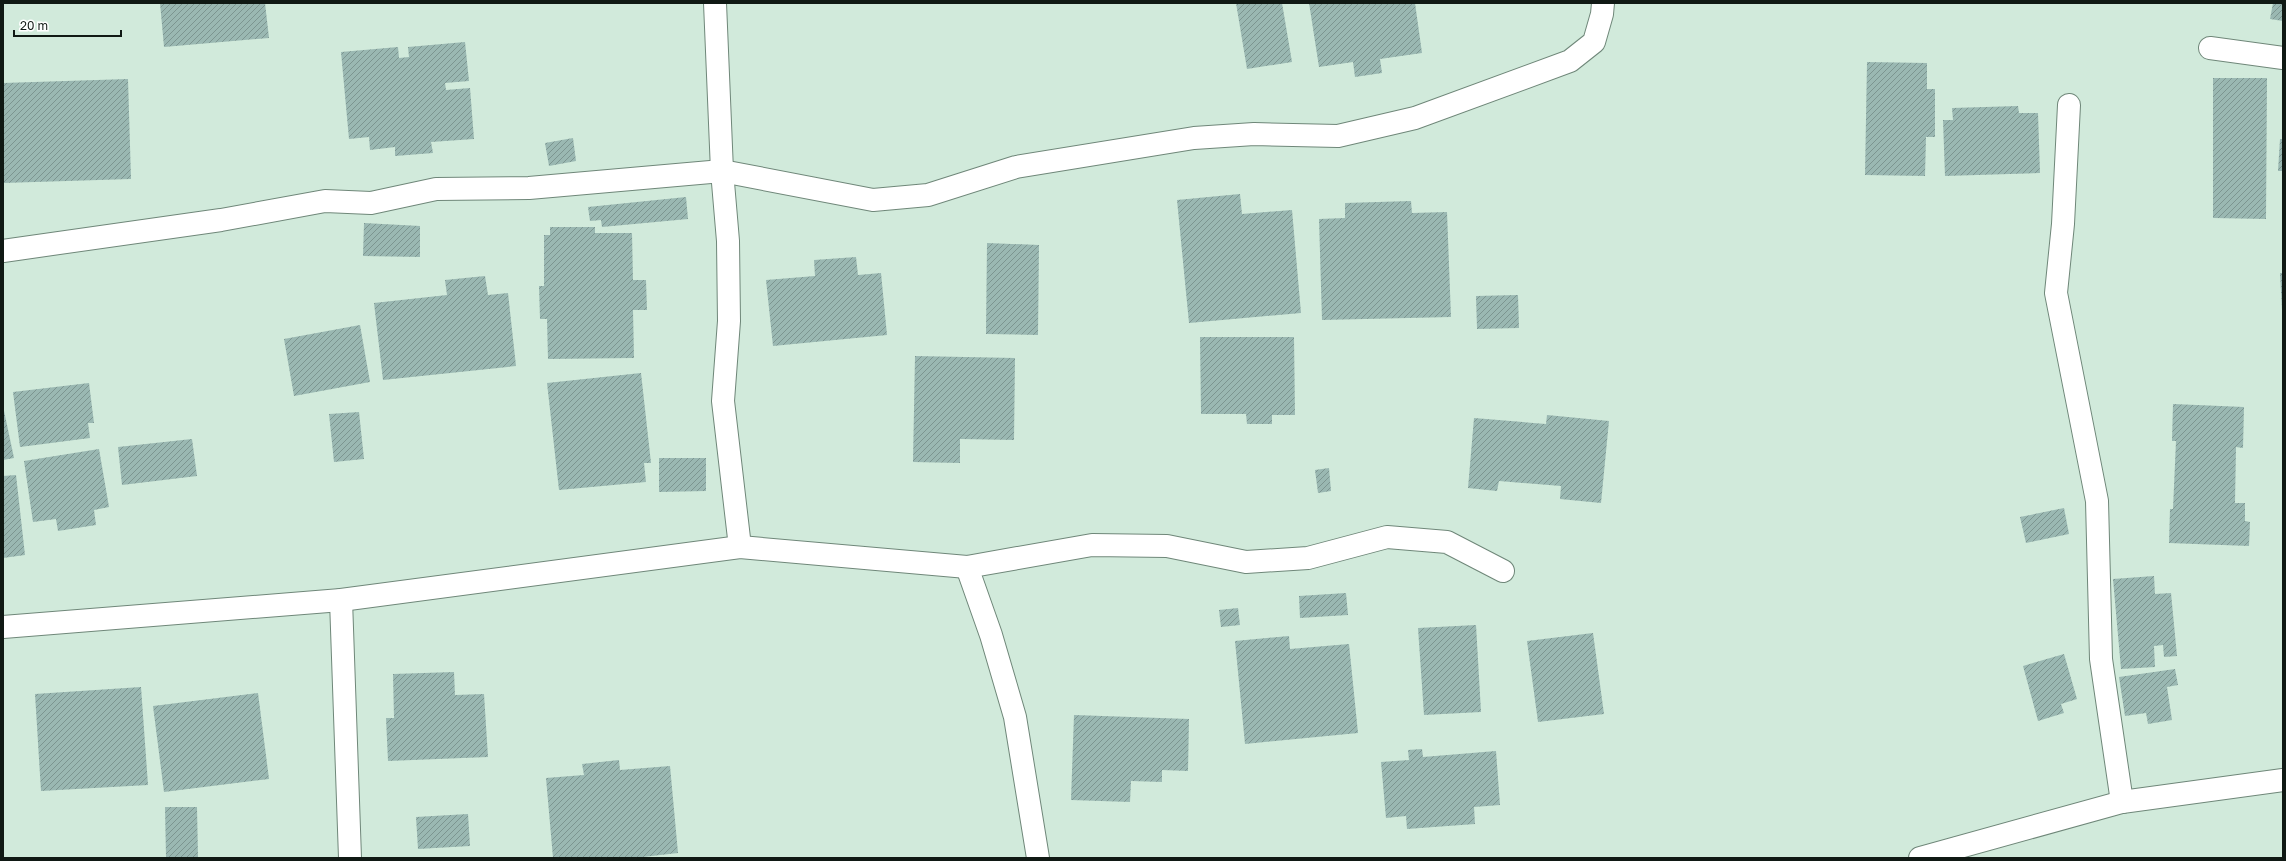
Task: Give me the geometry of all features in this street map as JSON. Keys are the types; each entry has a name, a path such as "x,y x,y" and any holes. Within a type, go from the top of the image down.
{"street":[{"path":"715,3 722,171 728,241 729,321 723,401 740,547"},
{"path":"3,250 221,220 324,201 371,203 436,189 528,188 722,171 873,200 928,195 1016,167 1194,138 1254,134 1338,136 1415,118 1570,62 1594,42 1602,14 1603,3"},
{"path":"2210,48 2283,58"},
{"path":"2069,105 2063,224 2056,293 2097,501 2101,659 2122,802"},
{"path":"3,627 341,600 740,547 968,567 1092,545 1167,546 1246,562 1308,558 1387,536 1447,542 1504,571"},
{"path":"968,567 991,635 1015,717 1038,858"},
{"path":"341,600 350,858"},
{"path":"1920,858 2122,802 2283,780"}],"building":[{"path":"160,3 265,3 269,38 164,47"},
{"path":"1236,3 1282,3 1292,62 1247,69"},
{"path":"1309,3 1415,3 1422,53 1380,59 1382,73 1355,77 1353,62 1319,67"},
{"path":"2273,3 2283,3 2283,21 2270,19"},
{"path":"465,42 469,81 445,83 446,90 470,88 474,139 431,142 433,153 395,156 395,147 370,150 369,137 349,139 341,52 398,47 399,58 409,57 408,47"},
{"path":"1867,62 1927,63 1927,89 1935,89 1935,137 1926,137 1925,176 1865,175"},
{"path":"2213,78 2267,78 2266,219 2213,218"},
{"path":"128,79 131,179 3,183 3,83"},
{"path":"2018,106 2019,113 2038,113 2040,173 1945,176 1943,120 1953,120 1952,108"},
{"path":"573,138 576,161 549,166 545,143"},
{"path":"2280,139 2283,139 2283,171 2278,171"},
{"path":"1240,194 1242,214 1292,210 1301,313 1189,323 1177,200"},
{"path":"686,197 688,219 602,227 601,220 590,221 588,207"},
{"path":"1411,201 1412,213 1447,212 1451,317 1322,320 1319,219 1345,218 1345,203"},
{"path":"364,223 420,226 420,257 363,256"},
{"path":"550,227 595,227 595,233 632,233 633,280 646,280 647,310 633,310 634,358 548,359 547,319 540,319 539,286 544,286 544,235 550,235"},
{"path":"987,243 1039,245 1038,335 986,334"},
{"path":"856,257 858,275 881,273 887,335 773,346 766,280 815,276 814,260"},
{"path":"2280,273 2283,273 2283,310 2282,310"},
{"path":"485,276 488,295 508,293 516,366 383,380 374,303 447,295 445,280"},
{"path":"1518,295 1519,328 1477,329 1476,296"},
{"path":"360,325 370,382 294,396 284,339"},
{"path":"1200,337 1294,337 1295,415 1272,415 1272,424 1247,424 1246,414 1201,414"},
{"path":"915,356 1015,358 1014,440 960,439 960,463 913,462"},
{"path":"641,373 651,463 644,463 646,482 559,490 547,383"},
{"path":"89,383 94,423 88,423 90,438 20,447 13,392"},
{"path":"2173,404 2244,407 2243,448 2236,447 2235,503 2245,503 2245,521 2250,522 2249,546 2169,543 2170,509 2173,509 2176,441 2172,441"},
{"path":"3,406 14,458 3,460"},
{"path":"359,412 364,459 334,462 329,414"},
{"path":"1547,415 1609,421 1601,503 1560,499 1561,486 1499,481 1497,491 1468,488 1474,418 1546,424"},
{"path":"192,439 197,476 122,485 118,447"},
{"path":"99,449 109,507 94,510 96,525 58,531 56,519 33,522 24,461"},
{"path":"659,458 706,458 706,491 659,492"},
{"path":"1329,468 1331,491 1318,493 1315,470"},
{"path":"16,475 25,555 3,558 3,476"},
{"path":"2064,508 2069,534 2026,543 2020,517"},
{"path":"2154,576 2155,594 2171,593 2177,656 2164,657 2163,645 2154,646 2155,667 2121,669 2113,579"},
{"path":"1346,593 1348,615 1300,618 1299,596"},
{"path":"1238,608 1240,625 1221,627 1219,610"},
{"path":"1476,625 1481,712 1424,715 1418,628"},
{"path":"1593,633 1604,714 1538,722 1527,641"},
{"path":"1289,636 1290,649 1349,644 1358,733 1245,744 1235,641"},
{"path":"2064,654 2077,699 2061,704 2064,713 2038,721 2023,666"},
{"path":"2175,669 2178,685 2167,687 2172,720 2148,724 2146,713 2125,716 2119,677"},
{"path":"454,672 455,695 484,694 488,757 388,761 386,718 394,718 393,674"},
{"path":"141,687 148,785 41,791 35,694"},
{"path":"258,693 269,779 164,792 153,706"},
{"path":"1074,715 1189,719 1188,771 1162,770 1162,782 1131,781 1130,802 1071,800"},
{"path":"1422,749 1423,757 1496,751 1500,805 1474,807 1475,824 1407,829 1406,816 1386,818 1381,762 1409,760 1408,750"},
{"path":"619,760 620,770 670,766 678,853 634,858 553,858 546,778 584,775 582,764"},
{"path":"165,807 197,807 198,857 166,857"},
{"path":"468,814 470,846 418,849 416,817"}]}
